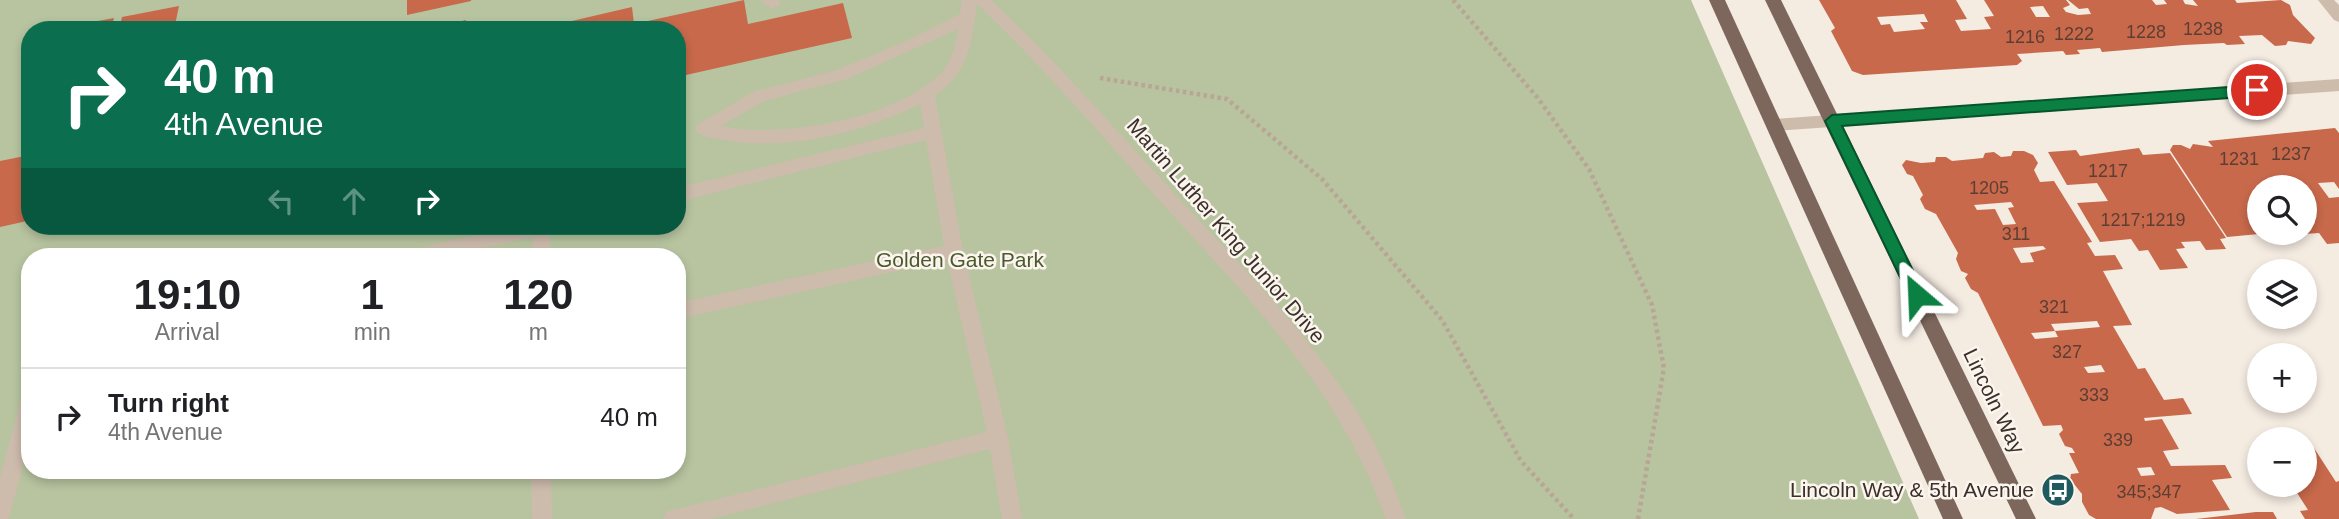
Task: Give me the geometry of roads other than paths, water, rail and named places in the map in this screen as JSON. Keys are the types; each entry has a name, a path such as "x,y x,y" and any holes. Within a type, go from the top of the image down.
{"main road":[{"path":"1717,0 1953,519"},
{"name":"Lincoln Way","path":"1773,0 2026,519"}],"street":[{"path":"966,18 908,47 841,75 759,96 703,129 760,138 862,119 926,96 957,64 970,0"},
{"name":"Martin Luther King Junior Drive","path":"982,0 1055,71 1224,261 1313,366 1369,452 1389,494 1396,519"},
{"path":"2326,0 2339,16"},
{"path":"1774,125 2339,85"},
{"path":"926,96 954,251 998,438 1012,519"},
{"path":"686,193 934,132"},
{"path":"449,248 508,235"},
{"path":"686,309 954,251"},
{"path":"673,519 998,438"},
{"path":"0,514 21,454"},
{"path":"541,479 542,519"}],"place":[{"name":"Lincoln Way & 5th Avenue","path":"2058,490"}],"park label":[{"name":"Golden Gate Park","path":"960,260"}]}
